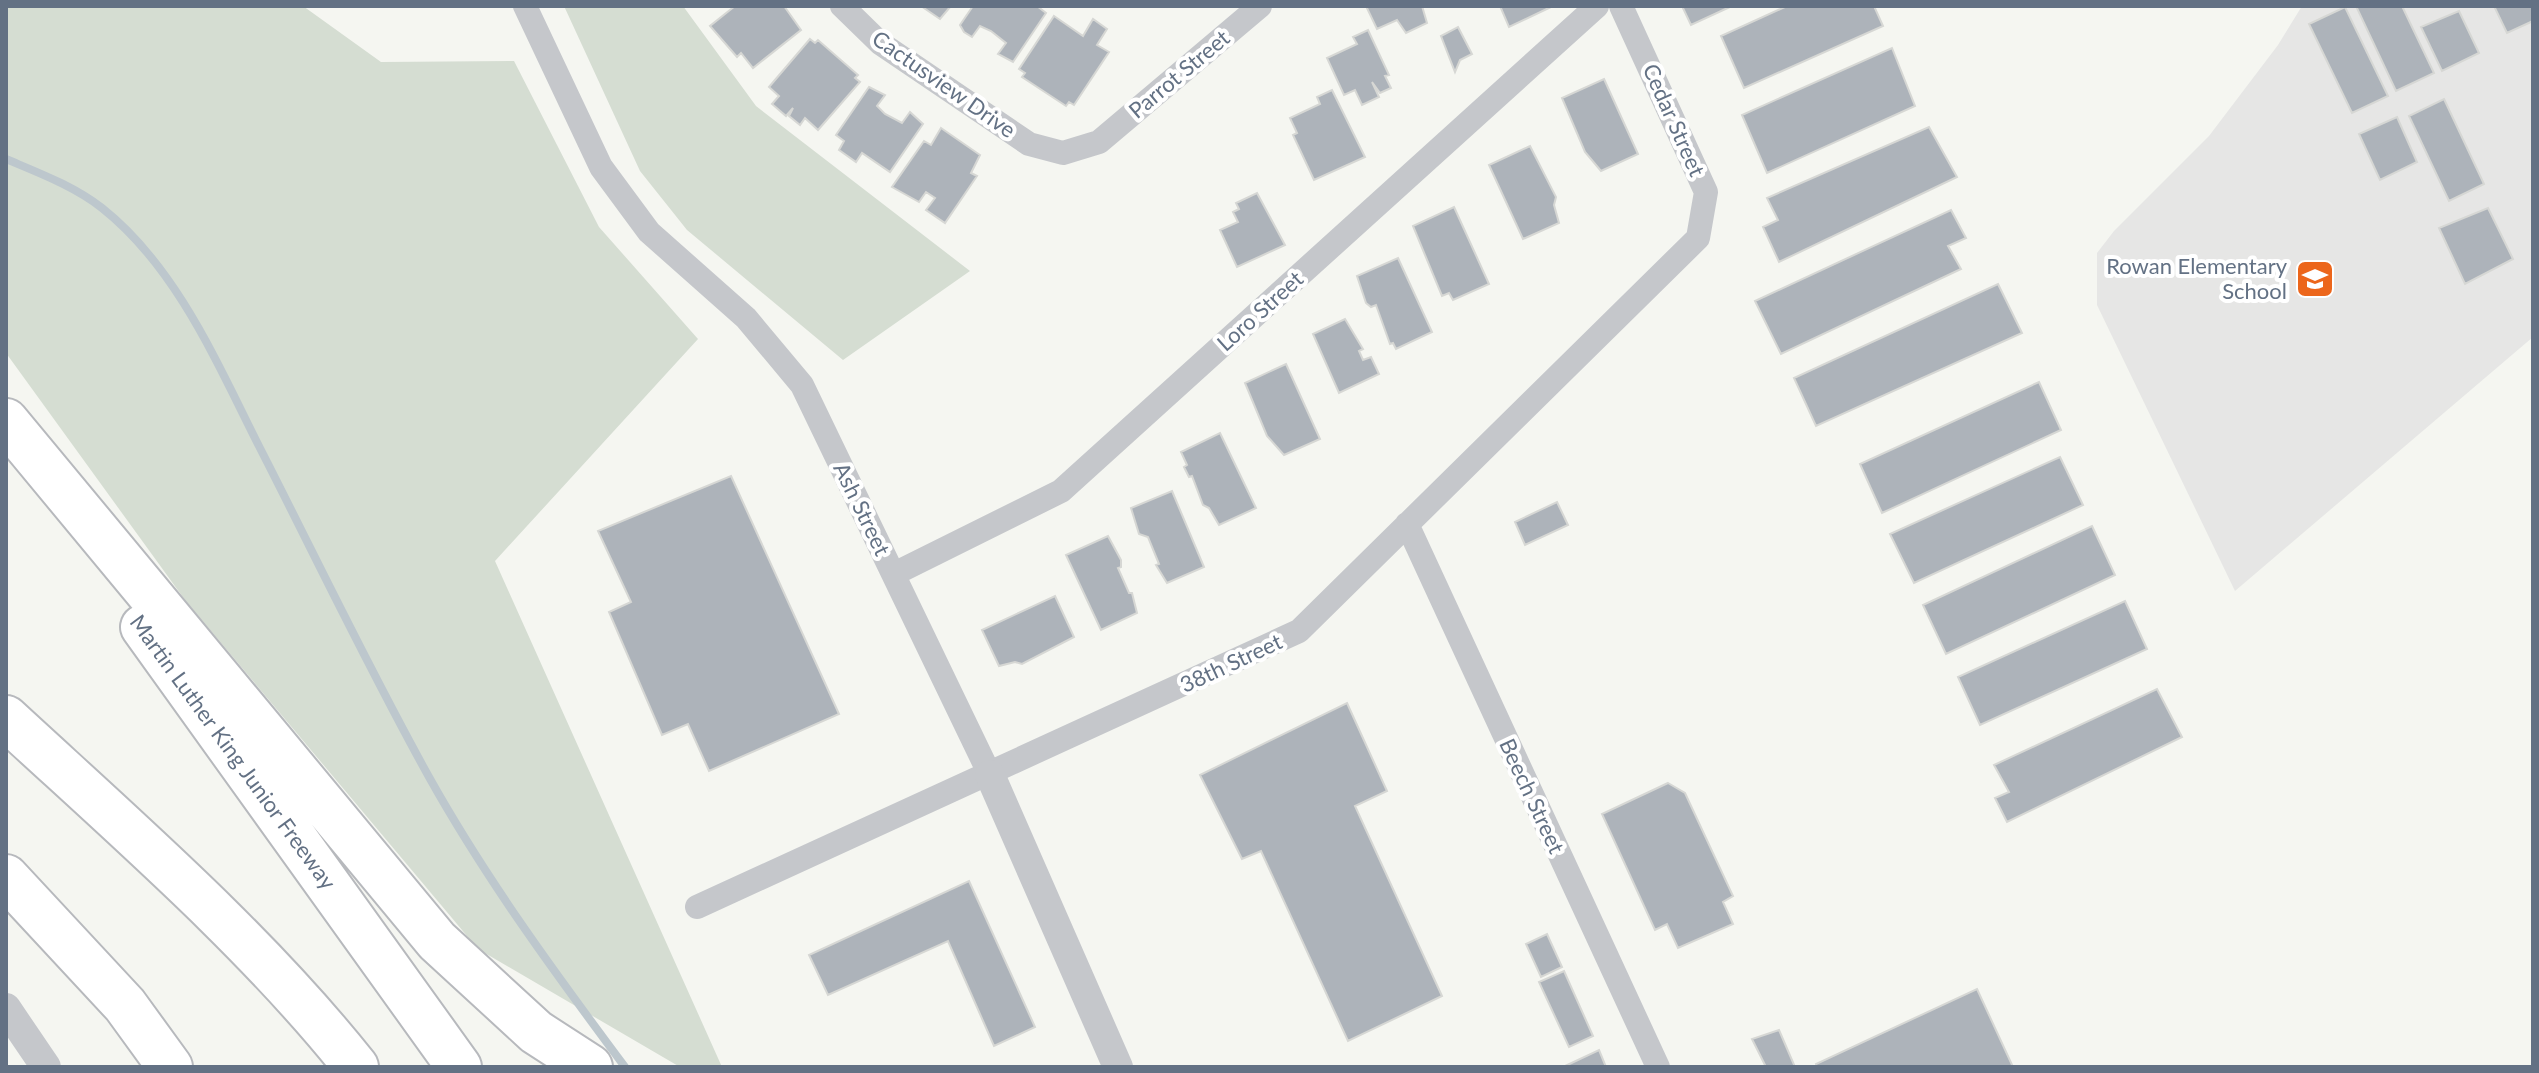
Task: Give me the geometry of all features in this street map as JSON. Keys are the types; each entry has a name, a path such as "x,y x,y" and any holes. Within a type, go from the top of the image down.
{"highway":[{"path":"6,421 403,903 497,1000 536,1032 590,1067"},
{"name":"Martin Luther King Junior Freeway","path":"6,437 459,1067"},
{"path":"6,718 224,925 321,1023 356,1067"},
{"path":"11,879 125,1005 170,1067"}],"street":[{"name":"Ash Street","path":"525,6 601,167 649,232 746,318 802,385 990,775 1118,1067"},
{"name":"Cactusview Drive","path":"842,6 880,43 1029,144 1063,153 1099,142"},
{"name":"Parrot Street","path":"1099,142 1260,6"},
{"name":"Loro Street","path":"894,574 1061,491 1597,6"},
{"name":"Cedar Street","path":"1621,6 1706,192 1698,238 1664,272"},
{"name":"38th Street","path":"697,907 1299,631 1664,272"},
{"name":"Beech Street","path":"1407,524 1658,1067"},
{"path":"6,1008 46,1067"}],"shaded area":[{"path":"6,6 303,6 381,62 514,61 599,227 698,339 495,561 722,1067 680,1067 478,949 185,600 6,353"},
{"path":"564,6 683,6 756,106 970,271 843,360 687,230 640,171"},
{"name":"Rowan Elementary School","path":"2302,6 2533,6 2533,337 2235,591 2097,305 2097,253 2114,231 2209,136 2278,45"}],"building":[{"path":"735,6 784,6 801,30 753,68 741,53 737,57 710,26"},
{"path":"921,6 951,6 940,19"},
{"path":"973,6 1037,6 1046,13 1013,62 998,54 1006,43 991,31 980,26 972,37 964,32 960,25"},
{"path":"1366,6 1422,6 1427,23 1406,33 1397,20 1377,29"},
{"path":"1500,6 1553,6 1509,27"},
{"path":"1682,6 1732,6 1691,25"},
{"path":"1787,6 1874,6 1883,26 1744,88 1721,36"},
{"path":"2356,6 2402,6 2434,73 2396,91"},
{"path":"2494,6 2533,6 2533,21 2507,33"},
{"path":"2345,7 2388,96 2352,113 2309,24"},
{"path":"2459,11 2479,53 2442,71 2421,27"},
{"path":"1054,16 1083,36 1093,19 1107,29 1097,45 1109,52 1074,105 1069,102 1066,106 1022,77 1025,73 1019,69"},
{"path":"1458,27 1472,54 1460,60 1455,72 1441,36"},
{"path":"1368,30 1389,75 1385,76 1391,88 1380,93 1372,82 1379,97 1362,105 1355,90 1344,95 1327,58 1357,44 1353,37"},
{"path":"810,39 815,43 818,40 858,75 855,78 860,82 818,130 805,118 800,125 789,116 793,108 786,116 772,104 779,96 769,87"},
{"path":"1892,48 1915,106 1767,173 1742,115"},
{"path":"1604,79 1638,154 1601,171 1585,152 1562,98"},
{"path":"869,87 885,95 877,106 885,114 902,123 910,112 923,124 890,172 862,153 856,162 839,150 844,141 836,135"},
{"path":"1332,90 1365,157 1314,180 1293,135 1297,133 1290,118 1320,104 1317,97"},
{"path":"2444,99 2484,184 2449,201 2409,116"},
{"path":"2397,117 2417,162 2380,180 2359,134"},
{"path":"1929,127 1957,177 1779,262 1763,227 1778,220 1767,198"},
{"path":"941,128 980,155 971,173 977,176 945,223 926,210 935,198 926,192 919,202 892,187 924,141 931,145"},
{"path":"1530,146 1556,197 1554,205 1559,223 1523,239 1489,165"},
{"path":"1257,193 1285,245 1237,267 1220,230 1238,222 1233,212 1239,209 1236,203"},
{"path":"1454,207 1489,284 1453,300 1449,293 1442,296 1413,226"},
{"path":"2488,208 2513,259 2465,284 2439,228"},
{"path":"1951,210 1966,238 1948,246 1961,269 1781,354 1755,301"},
{"path":"1398,258 1432,332 1396,349 1393,343 1390,344 1376,305 1371,307 1366,303 1357,276"},
{"path":"1998,284 2022,333 1816,426 1794,378"},
{"path":"1345,319 1363,349 1359,351 1363,360 1371,357 1379,374 1339,393 1313,334"},
{"path":"1286,364 1320,439 1284,455 1267,436 1245,383"},
{"path":"2039,382 2061,430 1882,513 1860,464"},
{"path":"1220,433 1256,508 1219,525 1209,508 1203,505 1192,476 1189,477 1184,467 1187,465 1181,452"},
{"path":"2060,457 2083,505 1914,583 1890,534"},
{"path":"731,476 839,714 709,771 688,724 662,735 609,612 631,602 598,531"},
{"path":"1172,491 1204,567 1167,583 1156,565 1159,564 1148,537 1139,534 1131,508"},
{"path":"1557,502 1568,525 1525,545 1515,522"},
{"path":"2092,526 2115,575 1946,654 1923,605"},
{"path":"1108,536 1121,560 1121,567 1118,568 1129,593 1132,593 1137,613 1101,630 1066,555"},
{"path":"1055,596 1074,637 1022,664 1015,662 999,666 982,630"},
{"path":"2125,601 2147,649 1980,725 1958,677"},
{"path":"2157,689 2182,737 2007,822 1995,798 2009,792 1994,765"},
{"path":"1347,703 1387,791 1355,806 1442,996 1348,1041 1261,851 1242,859 1200,775"},
{"path":"1668,783 1685,793 1733,896 1723,902 1733,924 1678,948 1667,924 1655,930 1602,814"},
{"path":"969,881 1035,1027 994,1046 948,941 828,995 809,955"},
{"path":"1547,934 1562,967 1541,977 1526,944"},
{"path":"1564,971 1593,1036 1569,1047 1539,982"},
{"path":"1977,989 2013,1067 1817,1067 1816,1064"},
{"path":"1779,1030 1795,1067 1762,1067 1765,1065 1752,1039"},
{"path":"1599,1050 1606,1067 1563,1067"}],"waterway":[{"path":"6,159 68,187 102,208 154,260 175,290 213,355 365,657 451,815 522,925 625,1067"}],"place":[{"name":"Rowan Elementary School","path":"2315,279"}]}
